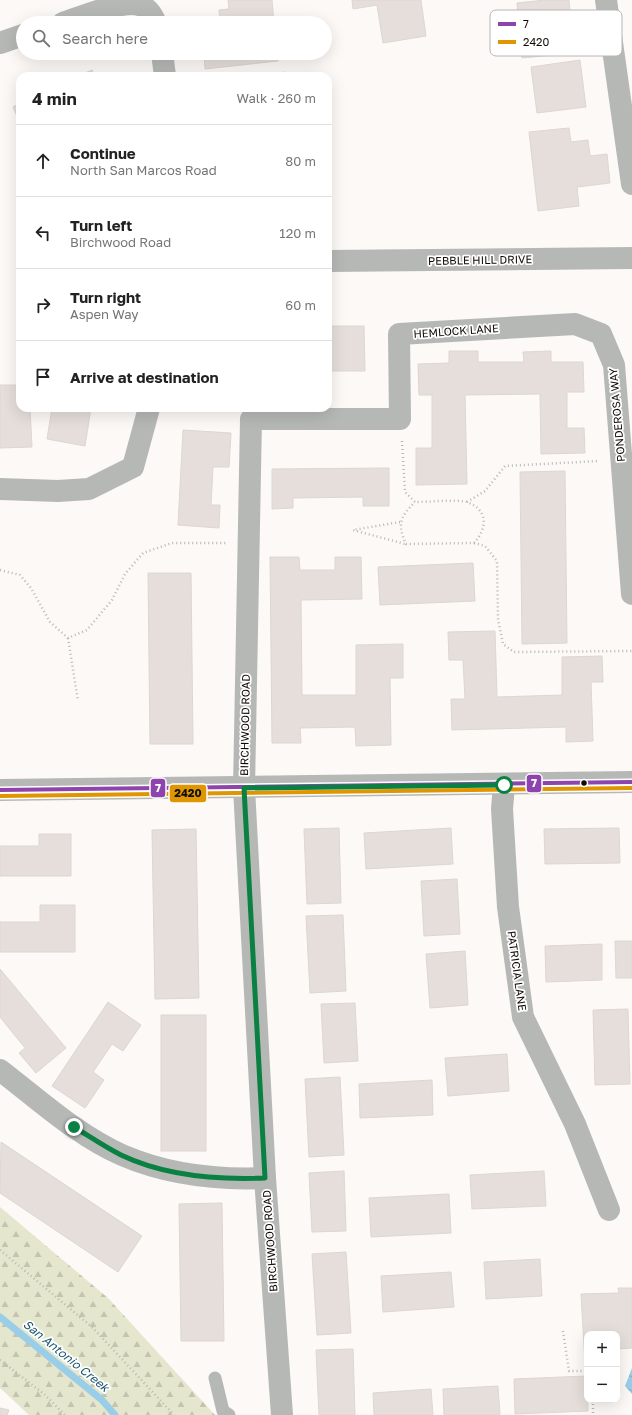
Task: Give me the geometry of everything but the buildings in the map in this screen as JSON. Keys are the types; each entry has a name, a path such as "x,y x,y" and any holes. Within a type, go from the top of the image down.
{"street":[{"path":"606,0 607,10"},
{"path":"85,16 120,5 139,5 155,11"},
{"path":"0,43 16,38"},
{"path":"614,56 632,184"},
{"path":"163,60 164,72"},
{"name":"PEBBLE HILL DRIVE","path":"332,261 632,258"},
{"name":"HEMLOCK LANE","path":"400,419 399,334 575,324 601,334"},
{"name":"PONDEROSA WAY","path":"601,334 614,365 632,594"},
{"path":"0,489 58,491 89,489 133,468 148,412"},
{"name":"BIRCHWOOD ROAD","path":"282,1415 265,1178 244,788 251,418 400,419"},
{"path":"0,790 504,785 632,782"},
{"name":"PATRICIA LANE","path":"504,785 502,809 508,907 523,1017 575,1124 609,1210"},
{"path":"0,1070 74,1127 122,1155 175,1173 231,1179 265,1178"}],"lane":[{"path":"215,1378 223,1411 229,1415"}],"path":[{"path":"400,419 405,492 415,502 467,502 485,491 505,466 621,459"},
{"path":"406,544 401,533 400,522 405,512 415,502"},
{"path":"467,502 480,510 485,522 482,535 474,543"},
{"path":"400,522 353,530 406,544 474,543 485,546 497,561 498,619 503,644 514,652 632,651"},
{"path":"68,638 87,630 112,600 124,574 143,553 172,542 248,544"},
{"path":"0,570 20,575 31,588 50,622 68,638 78,701"},
{"path":"0,1250 93,1328 174,1415"},
{"path":"563,1330 569,1371 584,1371"},
{"path":"0,1360 44,1394 65,1415"},
{"path":"592,1403 593,1415"}],"green space":[{"path":"0,1207 108,1298 215,1415 29,1415 0,1388"}],"water":[{"path":"632,1368 632,1394 625,1386"}],"waterway":[{"name":"San Antonio Creek","path":"0,1317 102,1400 115,1415"}],"transit line":[{"name":"7","path":"0,790 632,782"},
{"name":"2420","path":"0,796 632,788"}],"route":[{"path":"74,1127 122,1155 175,1173 231,1179 265,1178 244,788 504,785"}]}
